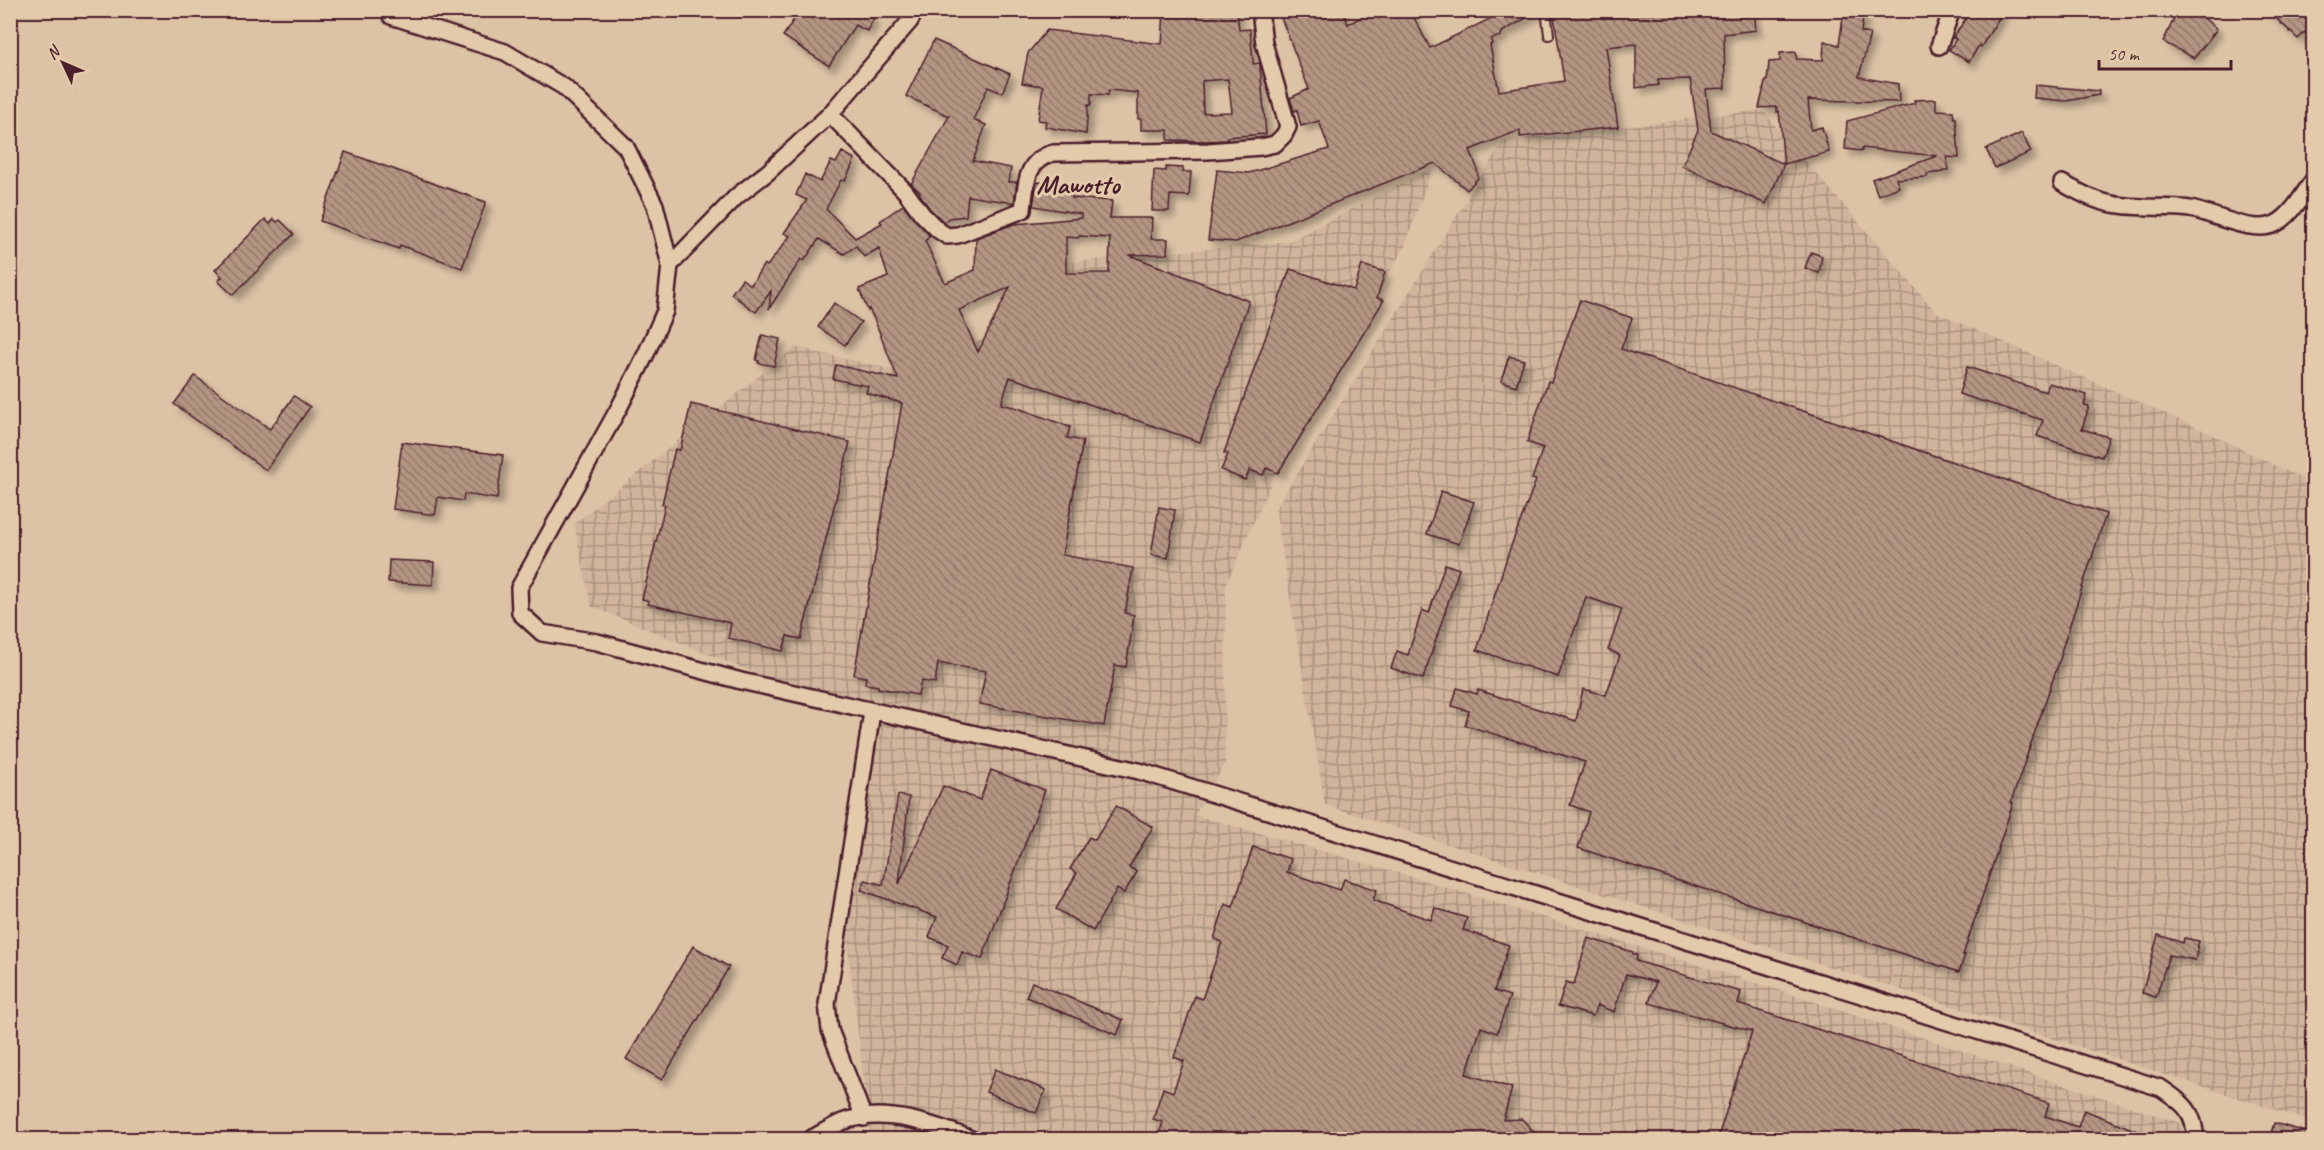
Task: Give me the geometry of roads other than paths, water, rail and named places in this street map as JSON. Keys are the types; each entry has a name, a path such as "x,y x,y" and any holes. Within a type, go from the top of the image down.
{"street":[{"path":"670,265 737,196 768,172 830,114 910,21 916,10"},
{"path":"830,114 905,191 922,214 938,230 947,236 958,235 1023,210 1034,163 1043,156 1053,153 1208,151 1275,144 1288,127 1264,44 1260,10"},
{"path":"1939,46 1952,10"},
{"path":"391,16 505,52 564,87 626,147 655,205 670,265 665,311 620,406 519,588 520,613 542,633 597,642 741,681 1140,771 2161,1088 2180,1101 2195,1120 2196,1140"},
{"path":"2062,183 2111,204 2193,210 2261,227 2274,225 2284,218 2313,179"},
{"path":"864,1118 834,1040 827,1004 872,712"},
{"path":"809,1140 844,1121 878,1116 912,1120 949,1130 974,1140"}],"lane":[{"path":"1546,10 1550,35"}],"district":[{"name":"Mawotto","path":"1078,184"}]}
